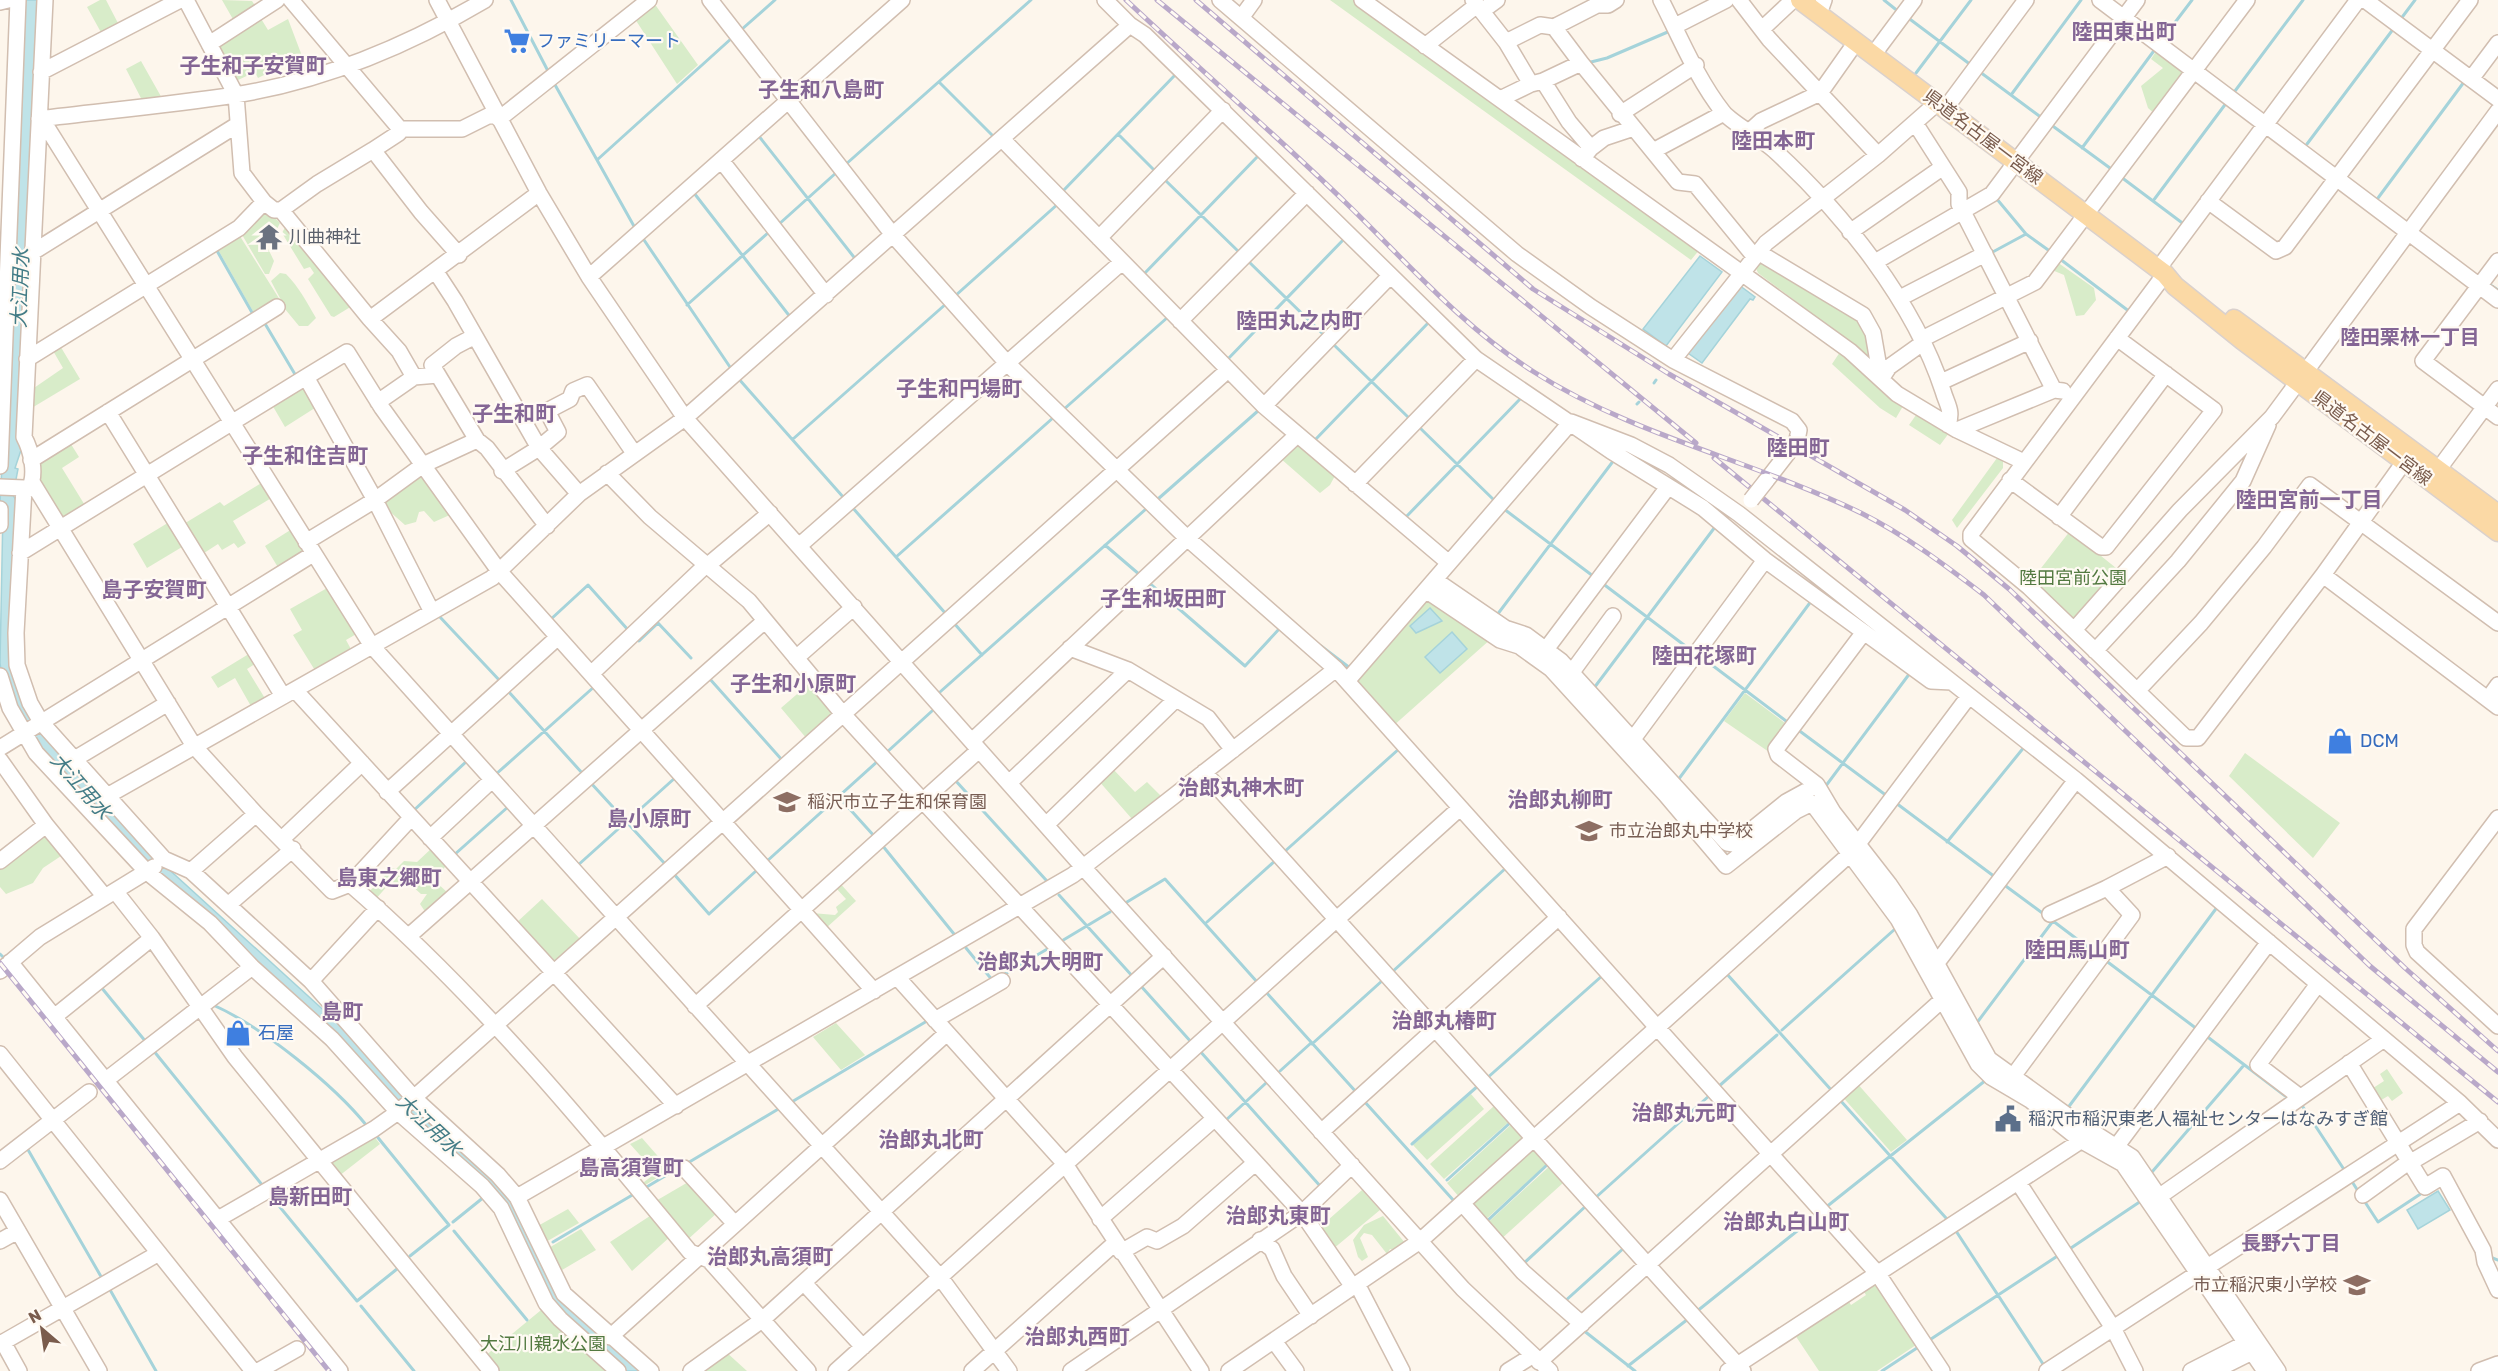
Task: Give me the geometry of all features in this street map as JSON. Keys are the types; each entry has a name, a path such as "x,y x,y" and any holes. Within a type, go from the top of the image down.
{"main road":[{"name":"県道名古屋一宮線","path":"1800,0 1821,7 1856,42 2161,271 2175,286 2498,514"},
{"name":"県道名古屋一宮線","path":"2302,376 2404,462 2498,532"}],"street":[{"path":"0,2 8,0"},
{"path":"0,466 6,118 18,0"},
{"path":"45,0 24,436 30,448 31,460 24,486 17,665 39,723 107,796 155,866"},
{"path":"41,72 180,0"},
{"path":"186,0 236,95 242,173 264,202 274,210 281,210 317,184 399,134 400,129"},
{"path":"209,44 277,0"},
{"path":"291,0 400,129 462,129 488,116 498,117 649,0"},
{"path":"437,0 539,193 589,277 685,418 800,545 1083,867 1470,1297 1540,1363"},
{"path":"39,119 236,95 347,66 448,22 486,0"},
{"path":"710,0 893,236 1006,362 1187,538 1336,669 1878,1274 1942,1371"},
{"path":"589,277 902,0"},
{"path":"1105,0 1130,25 1145,35 1476,359 1611,451 1703,508 1765,560 1931,681 1952,682"},
{"path":"1220,0 1517,254 1591,307 1673,360 1792,421 1799,430 1797,440 1739,514"},
{"path":"1241,18 1254,0"},
{"path":"1425,46 1477,5 1497,0"},
{"path":"1506,42 1540,25 1554,27 1596,3 1608,5 1616,0"},
{"path":"1661,0 1724,113 1774,150 1821,199 1875,262 1900,298 1923,340 1941,381 1952,413 1952,427"},
{"path":"1675,26 1726,0"},
{"path":"1739,0 1878,155"},
{"path":"1762,28 1793,0"},
{"path":"1873,55 1914,0"},
{"path":"1673,360 1756,254 1915,123 1941,106 2025,0"},
{"path":"2100,0 2498,300"},
{"path":"1875,262 1992,194 2136,0"},
{"path":"1881,379 1889,367 1923,340 2035,282 2247,0"},
{"path":"2358,0 2208,201 2117,338 2010,480 1971,534 1971,539 2029,587 2186,738 2198,738 2323,575 2404,462"},
{"path":"2365,0 2498,99"},
{"path":"2208,201 2276,251 2285,248 2470,0"},
{"path":"1365,1 1500,99 1587,154 1740,273 1850,351 1897,394 1952,427 2024,462"},
{"path":"1477,5 1569,122 1587,154"},
{"path":"107,796 492,578 579,494 685,418 1130,25"},
{"path":"1554,27 1631,129 1653,151 1678,182 1695,184 1756,254 1863,315 1873,333 1881,379"},
{"path":"1750,131 1761,121 1820,93 1856,42"},
{"path":"2471,79 2498,43"},
{"path":"1500,99 1581,63"},
{"path":"1620,114 1696,65"},
{"path":"1099,238 1222,111"},
{"path":"2074,630 2180,510 2272,417 2498,111"},
{"path":"1653,151 1724,113"},
{"path":"39,119 48,129 100,211 372,646 940,1278 1009,1371"},
{"path":"1915,123 1959,192 1959,204 2055,390"},
{"path":"33,252 237,125"},
{"path":"1587,154 1604,138 1631,129"},
{"path":"1002,139 1264,406 1449,563"},
{"path":"373,150 421,212 459,255"},
{"path":"722,160 826,295"},
{"path":"1850,232 1943,167"},
{"path":"370,319 459,255 507,215 539,193"},
{"path":"1180,321 1307,194"},
{"path":"27,360 239,228 264,202"},
{"path":"281,210 399,351 414,377"},
{"path":"1900,298 1985,254"},
{"path":"2498,261 2423,361 2498,417"},
{"path":"800,545 1122,262"},
{"path":"436,272 539,448 579,494"},
{"path":"1264,406 1390,276"},
{"path":"31,460 277,307"},
{"path":"475,336 456,346 432,365 477,440 487,448 502,471 547,526"},
{"path":"2010,480 2101,547 2106,547 2214,410 2117,338"},
{"path":"1941,381 2030,341"},
{"path":"20,553 347,352 378,402 499,571 874,991"},
{"path":"1355,484 1476,359"},
{"path":"218,1219 321,1160 406,1105 722,820 1228,370"},
{"path":"2059,517 2166,374"},
{"path":"378,402 414,377 438,375"},
{"path":"306,377 375,500 432,612"},
{"path":"502,471 539,448 558,432 547,411 570,399 573,391 587,384 634,453"},
{"path":"2438,470 2498,389"},
{"path":"1952,427 2055,390 2076,392"},
{"path":"108,412 228,606 289,693 362,764 676,1106"},
{"path":"2095,651 2172,569 2244,481 2272,417"},
{"path":"1571,422 1631,445 1669,465 1739,514 2076,780 2460,1103 2498,1140"},
{"path":"1347,681 1571,422"},
{"path":"695,1006 923,801 1070,648 1297,435"},
{"path":"0,748 228,606 423,465 477,440"},
{"path":"607,473 650,517 749,601 842,713 1302,1213 1355,1286 1401,1371"},
{"path":"2137,691 2201,622 2264,547 2310,485 2498,623"},
{"path":"0,487 24,486"},
{"path":"24,486 60,528 194,746 256,814 332,891 350,884 411,818"},
{"path":"1547,648 1668,487"},
{"path":"0,509 0,525"},
{"path":"591,674 706,565 770,513"},
{"path":"1633,739 1765,560"},
{"path":"2323,575 2493,703 2498,685"},
{"path":"1431,585 1505,628 1526,635 1547,648 1572,672 1726,843 1734,844 1786,802 1817,785"},
{"path":"1431,585 1500,640 1519,646 1551,669 1665,794 1726,866 1796,812 1812,803 1853,850 1890,884 1989,1059 2014,1075 2083,1134 2123,1164 2278,1371"},
{"path":"796,658 854,607"},
{"path":"1572,672 1613,616"},
{"path":"410,935 640,729 759,626 766,623"},
{"path":"1864,632 1776,749 1778,755 1817,785 1853,850 1898,919 1978,1064 1991,1077 2083,1134 2132,1156 2160,1196 2202,1271 2265,1371"},
{"path":"387,792 558,637"},
{"path":"1070,648 1128,670 1208,718 1233,750"},
{"path":"517,1197 605,1148 1083,867 1336,669"},
{"path":"1009,783 1128,670"},
{"path":"0,676 10,708 36,753 155,866 252,967 406,1105 498,1175 517,1197 564,1294 651,1371"},
{"path":"1229,1371 1420,1241 1853,850 1970,696"},
{"path":"1046,825 1176,699"},
{"path":"73,760 168,703"},
{"path":"0,760 46,825 152,938 198,1007 492,1371"},
{"path":"228,905 362,764"},
{"path":"1204,772 1647,1264 1736,1369 2018,1182 2083,1134"},
{"path":"430,838 492,780"},
{"path":"1936,964 2076,780"},
{"path":"836,1371 1460,808"},
{"path":"191,871 256,814"},
{"path":"2498,818 2415,929 2414,945 2417,952 2498,1026"},
{"path":"0,861 46,825"},
{"path":"2050,914 2107,888 2168,856"},
{"path":"340,1371 54,1017 5,967 40,937 155,866 191,871 311,981 406,1105 501,1208 546,1302 560,1319 618,1371"},
{"path":"350,884 410,935 494,1024 605,1148 690,1252 709,1260 808,1371"},
{"path":"2014,1075 2132,915 2107,888"},
{"path":"311,981 378,908"},
{"path":"1321,1132 1559,917"},
{"path":"54,1017 152,938"},
{"path":"2116,1147 2269,942"},
{"path":"691,1371 762,1320 1164,956"},
{"path":"106,1080 252,967"},
{"path":"897,977 1065,1164 1201,1371"},
{"path":"935,1020 1002,981"},
{"path":"2300,1097 2258,1065 2318,984"},
{"path":"1508,1371 1540,1363 1942,999"},
{"path":"610,1337 947,1033"},
{"path":"2160,1196 2384,1039"},
{"path":"0,1054 253,1371"},
{"path":"2349,1063 2400,1142 2425,1187 2443,1176 2483,1250 2485,1262 2498,1290"},
{"path":"0,1161 89,1092"},
{"path":"2047,1371 2460,1103"},
{"path":"1100,1219 1214,1119"},
{"path":"2363,1195 2411,1162 2480,1121"},
{"path":"972,1371 1118,1247 1147,1237 1157,1242 1183,1226 1255,1163"},
{"path":"1071,1371 1159,1308 1302,1213 1352,1165"},
{"path":"684,1168 735,1224"},
{"path":"2018,1182 2113,1328 2135,1371"},
{"path":"0,1200 99,1371"},
{"path":"1462,1203 1523,1272 1582,1324"},
{"path":"0,1242 18,1231"},
{"path":"1260,1240 1272,1249 1284,1276 1311,1316"},
{"path":"19,1371 1,1343 159,1253"},
{"path":"804,1283 863,1347"},
{"path":"1274,1341 1296,1371"},
{"path":"2191,1371 2249,1347"},
{"path":"2214,1371 2249,1347"},
{"path":"258,1371 297,1349"},
{"path":"2479,1371 2498,1365"}],"green space":[{"path":"100,0 106,0 120,27 103,36 87,7"},
{"path":"222,0 252,1 256,7 234,21"},
{"path":"1330,0 1355,0 1700,249 1691,260"},
{"path":"654,3 698,65 677,84 635,19"},
{"path":"260,17 268,30 288,19 302,56 258,78 255,72 236,81 216,49 218,43"},
{"path":"2159,47 2188,68 2157,116 2148,108 2141,86 2163,68 2151,59"},
{"path":"141,61 163,100 143,102 126,69"},
{"path":"267,210 280,223 276,231 269,231 262,236 274,261 269,274 265,274 241,233"},
{"path":"288,222 352,306 334,317 331,316 308,279 314,273 310,267 304,269 282,233"},
{"path":"238,233 280,300 255,315 216,246"},
{"path":"1761,258 1859,318 1868,333 1871,358 1758,273 1755,266"},
{"path":"2057,262 2094,288 2096,300 2084,315 2076,316 2064,275 2052,270"},
{"path":"280,273 286,274 295,284 316,318 308,326 299,326 280,303 281,300 271,281"},
{"path":"59,344 80,379 30,409 31,390 63,368 52,349"},
{"path":"1840,352 1886,396 1903,406 1896,418 1880,408 1832,364"},
{"path":"301,384 318,406 285,427 271,403"},
{"path":"1916,415 1949,433 1940,445 1909,425"},
{"path":"1298,440 1337,472 1330,485 1320,493 1280,458"},
{"path":"69,441 79,457 62,468 86,507 65,520 60,518 35,477 35,462"},
{"path":"1997,458 2003,461 2003,468 1957,528 1952,520"},
{"path":"421,469 452,514 434,522 424,511 419,512 416,522 405,525 388,510 381,500"},
{"path":"263,482 273,497 233,521 246,543 238,548 234,543 222,550 218,544 201,555 182,525 220,502 224,506"},
{"path":"171,521 182,539 178,541 182,547 147,568 133,544"},
{"path":"292,529 305,549 304,554 279,569 265,546"},
{"name":"陸田宮前公園","path":"2070,531 2121,572 2078,618 2072,620 2031,581"},
{"path":"329,587 358,633 346,640 352,651 316,672 293,635 302,630 290,609"},
{"path":"1423,598 1433,598 1492,638 1392,727 1353,683"},
{"path":"252,652 258,662 247,669 266,700 252,708 235,678 218,688 211,677"},
{"path":"811,682 833,708 832,716 807,739 781,708"},
{"path":"1745,693 1789,726 1769,752 1724,721"},
{"path":"2245,753 2340,823 2313,858 2229,776"},
{"path":"1111,767 1135,792 1147,782 1161,796 1132,819 1098,780"},
{"path":"43,831 64,854 43,868 33,883 6,894 0,887 0,865"},
{"path":"432,848 448,864 433,879 450,895 426,913 420,904 427,894 421,894 404,879 398,885 390,883 374,901 367,894 392,868 396,869 404,861 417,862"},
{"path":"838,881 856,901 825,929 812,913 835,915 838,912 836,907 846,899 835,887"},
{"path":"542,899 582,941 559,963 552,962 516,923"},
{"path":"836,1023 865,1055 841,1070 813,1037"},
{"path":"2387,1069 2403,1093 2392,1101 2388,1096 2378,1102 2370,1090 2384,1081 2380,1074"},
{"path":"1856,1082 1907,1140 1891,1152 1841,1095"},
{"path":"1471,1094 1484,1109 1427,1160 1413,1145"},
{"path":"1494,1106 1499,1106 1511,1120 1444,1179 1430,1164"},
{"path":"1514,1122 1525,1140 1460,1198 1447,1183"},
{"path":"373,1135 380,1144 339,1176 328,1163"},
{"path":"642,1138 670,1170 642,1187 640,1185 656,1173 630,1144"},
{"path":"1530,1148 1538,1148 1550,1161 1483,1222 1467,1205"},
{"path":"1552,1164 1564,1176 1563,1183 1499,1241 1485,1225"},
{"path":"690,1181 718,1212 685,1242 654,1202"},
{"path":"1362,1190 1380,1210 1333,1249 1319,1228"},
{"path":"568,1209 579,1223 544,1243 536,1227"},
{"path":"653,1214 671,1236 632,1271 610,1242"},
{"path":"1383,1216 1405,1243 1395,1250 1390,1249 1387,1254 1372,1235 1364,1233 1360,1238 1368,1257 1362,1261 1358,1257 1353,1240 1364,1225"},
{"path":"581,1229 596,1250 557,1273 547,1249"},
{"path":"1874,1283 1880,1284 1919,1343 1877,1371 1819,1371 1795,1335 1848,1300 1851,1305 1866,1295 1863,1290"},
{"name":"大江川親水公園","path":"546,1306 615,1371 496,1371 485,1356"},
{"path":"725,1351 747,1371 697,1371"}],"water":[{"name":"大江用水","path":"25,0 41,0 21,450 15,468 18,469 13,495 18,504 15,676 163,864 330,1016 504,1187 554,1286 643,1371 623,1371 563,1318 503,1207 141,862 30,740 2,676 0,663 3,510 0,503"},
{"path":"1700,256 1722,272 1666,346 1643,329"},
{"path":"1739,285 1755,297 1753,300 1750,299 1702,363 1688,353"},
{"path":"1430,608 1442,621 1416,633 1410,626"},
{"path":"1452,632 1467,649 1440,673 1425,657"},
{"path":"2438,1191 2450,1210 2418,1229 2407,1210"}],"waterway":[{"path":"511,0 549,73"},
{"path":"741,30 775,0"},
{"path":"845,165 1031,0"},
{"path":"1884,0 1899,12"},
{"path":"1916,73 1971,0"},
{"path":"2011,95 2081,0"},
{"path":"2164,37 2192,0"},
{"path":"2235,91 2303,0"},
{"path":"2400,20 2415,0"},
{"path":"1907,17 1971,65"},
{"path":"2307,144 2394,28"},
{"path":"1587,63 1607,58 1670,31"},
{"path":"597,160 733,37"},
{"path":"2082,148 2156,48"},
{"path":"1980,72 2042,118"},
{"path":"1062,192 1177,73"},
{"path":"939,82 995,138"},
{"path":"2378,198 2464,82"},
{"path":"554,83 635,228"},
{"path":"2121,177 2153,201 2227,102"},
{"path":"2050,124 2114,171"},
{"path":"1118,134 1155,171"},
{"path":"758,135 857,261"},
{"path":"1143,275 1259,155"},
{"path":"778,225 837,172"},
{"path":"1164,179 1240,253"},
{"path":"694,193 791,318"},
{"path":"1996,198 2026,234 2051,252"},
{"path":"2153,201 2185,225"},
{"path":"955,296 1059,203"},
{"path":"687,305 769,232"},
{"path":"1989,254 2026,234"},
{"path":"642,237 732,370"},
{"path":"1226,361 1345,238"},
{"path":"216,249 254,316"},
{"path":"2060,259 2130,312"},
{"path":"1247,260 1325,336"},
{"path":"2489,284 2498,290"},
{"path":"793,439 947,303"},
{"path":"1063,410 1168,317"},
{"path":"1314,441 1430,321"},
{"path":"264,322 296,376"},
{"path":"1332,343 1410,419"},
{"path":"738,378 844,498"},
{"path":"1405,518 1522,397"},
{"path":"1158,499 1259,410"},
{"path":"896,557 1054,417"},
{"path":"1419,427 1496,502"},
{"path":"1497,615 1614,460"},
{"path":"852,507 946,614"},
{"path":"940,692 1146,509"},
{"path":"1504,509 1593,576"},
{"path":"1594,688 1715,527"},
{"path":"1105,545 1140,575"},
{"path":"1148,582 1245,666 1280,628"},
{"path":"1602,583 1692,651"},
{"path":"550,620 588,585 629,631"},
{"path":"1678,780 1812,600"},
{"path":"439,616 501,682"},
{"path":"953,622 982,655"},
{"path":"637,639 639,641 658,623 691,658"},
{"path":"1321,646 1350,668"},
{"path":"1700,656 1790,724"},
{"path":"1825,787 1910,673"},
{"path":"709,678 782,760"},
{"path":"495,775 595,686"},
{"path":"508,691 583,774"},
{"path":"886,753 932,711"},
{"path":"1797,729 1887,796"},
{"path":"1947,842 2025,746"},
{"path":"1283,853 1400,748"},
{"path":"412,812 468,760"},
{"path":"766,862 879,760"},
{"path":"577,866 676,777"},
{"path":"955,780 1046,880"},
{"path":"590,782 666,865"},
{"path":"838,796 875,837"},
{"path":"1896,803 1995,877"},
{"path":"454,855 509,806"},
{"path":"1715,841 1728,857"},
{"path":"882,845 954,934"},
{"path":"1207,922 1276,860"},
{"path":"1391,973 1507,867"},
{"path":"673,873 709,914 757,870"},
{"path":"1127,902 1165,879 1258,983"},
{"path":"2003,884 2045,915"},
{"path":"1059,895 1134,978"},
{"path":"2067,1109 2218,906"},
{"path":"1060,942 1110,912"},
{"path":"2053,921 2098,955"},
{"path":"1976,1024 2053,921"},
{"path":"1782,1030 1895,929"},
{"path":"966,948 993,981"},
{"path":"1003,975 1049,948"},
{"path":"0,954 4,958"},
{"path":"2105,960 2197,1029"},
{"path":"1726,973 1833,1092"},
{"path":"1486,1079 1603,975"},
{"path":"1312,1044 1383,980"},
{"path":"1140,985 1192,1043"},
{"path":"101,987 146,1042"},
{"path":"1266,992 1357,1093"},
{"path":"213,1005 253,1027 296,1058 336,1093 367,1126"},
{"path":"790,1103 927,1021"},
{"path":"1718,1087 1777,1035"},
{"path":"2205,1035 2288,1098"},
{"path":"1280,1071 1311,1043"},
{"path":"153,1050 263,1186"},
{"path":"1199,1050 1321,1187"},
{"path":"2152,1172 2244,1065"},
{"path":"1825,1208 1986,1080"},
{"path":"1225,1121 1266,1083"},
{"path":"1412,1144 1479,1085"},
{"path":"1594,1199 1710,1095"},
{"path":"1840,1100 1946,1218"},
{"path":"1364,1101 1454,1201"},
{"path":"2301,1104 2345,1171"},
{"path":"686,1164 780,1108"},
{"path":"1447,1180 1511,1122"},
{"path":"375,1134 449,1225 410,1256"},
{"path":"27,1148 103,1280"},
{"path":"1486,1222 1548,1164"},
{"path":"645,1188 680,1167"},
{"path":"2351,1180 2358,1191"},
{"path":"2363,1199 2378,1222 2422,1193"},
{"path":"553,1242 634,1194"},
{"path":"270,1195 357,1301 397,1269"},
{"path":"453,1222 484,1197"},
{"path":"2068,1250 2141,1201"},
{"path":"1522,1265 1587,1205"},
{"path":"1696,1312 1817,1215"},
{"path":"454,1231 527,1320"},
{"path":"1956,1231 2045,1367"},
{"path":"1564,1302 1625,1247"},
{"path":"1928,1341 2059,1255"},
{"path":"2490,1257 2498,1260"},
{"path":"109,1288 156,1371"},
{"path":"361,1306 414,1371"},
{"path":"1628,1366 1688,1319"},
{"path":"1583,1330 1635,1371"},
{"path":"1882,1371 1920,1346"}],"railway":[{"path":"1126,0 1318,176 1458,314 1507,354 1572,394 1612,414 1779,478 1861,513 1909,541 1984,595 2370,966 2498,1072"},
{"path":"1157,0 1696,443"},
{"path":"1196,0 1533,289 1669,374 1905,510 1957,546 2009,589 2405,968 2498,1051"},
{"path":"1714,458 2498,1102"},
{"path":"0,963 329,1371"}],"place":[{"name":"ファミリーマート","path":"517,41"},
{"name":"川曲神社","path":"269,237"},
{"name":"DCM","path":"2340,741"},
{"name":"稲沢市立子生和保育園","path":"787,802"},
{"name":"市立治郎丸中学校","path":"1589,831"},
{"name":"石屋","path":"238,1033"},
{"name":"稲沢市稲沢東老人福祉センターはなみすぎ館","path":"2008,1119"},
{"name":"市立稲沢東小学校","path":"2357,1285"}],"district":[{"name":"陸田東出町","path":"2124,31"},
{"name":"子生和子安賀町","path":"253,65"},
{"name":"子生和八島町","path":"821,89"},
{"name":"陸田本町","path":"1773,140"},
{"name":"陸田丸之内町","path":"1299,320"},
{"name":"陸田栗林一丁目","path":"2410,337"},
{"name":"子生和円場町","path":"959,388"},
{"name":"子生和町","path":"514,413"},
{"name":"陸田町","path":"1798,447"},
{"name":"子生和住吉町","path":"305,455"},
{"name":"陸田宮前一丁目","path":"2309,499"},
{"name":"島子安賀町","path":"154,589"},
{"name":"子生和坂田町","path":"1163,598"},
{"name":"陸田花塚町","path":"1704,655"},
{"name":"子生和小原町","path":"793,683"},
{"name":"治郎丸神木町","path":"1241,787"},
{"name":"治郎丸柳町","path":"1560,799"},
{"name":"島小原町","path":"649,818"},
{"name":"島東之郷町","path":"389,877"},
{"name":"陸田馬山町","path":"2077,949"},
{"name":"治郎丸大明町","path":"1040,961"},
{"name":"島町","path":"342,1011"},
{"name":"治郎丸椿町","path":"1444,1020"},
{"name":"治郎丸元町","path":"1684,1112"},
{"name":"治郎丸北町","path":"931,1139"},
{"name":"島高須賀町","path":"631,1167"},
{"name":"島新田町","path":"310,1196"},
{"name":"治郎丸東町","path":"1278,1215"},
{"name":"治郎丸白山町","path":"1786,1221"},
{"name":"長野六丁目","path":"2291,1243"},
{"name":"治郎丸高須町","path":"770,1256"},
{"name":"治郎丸西町","path":"1077,1336"}]}
